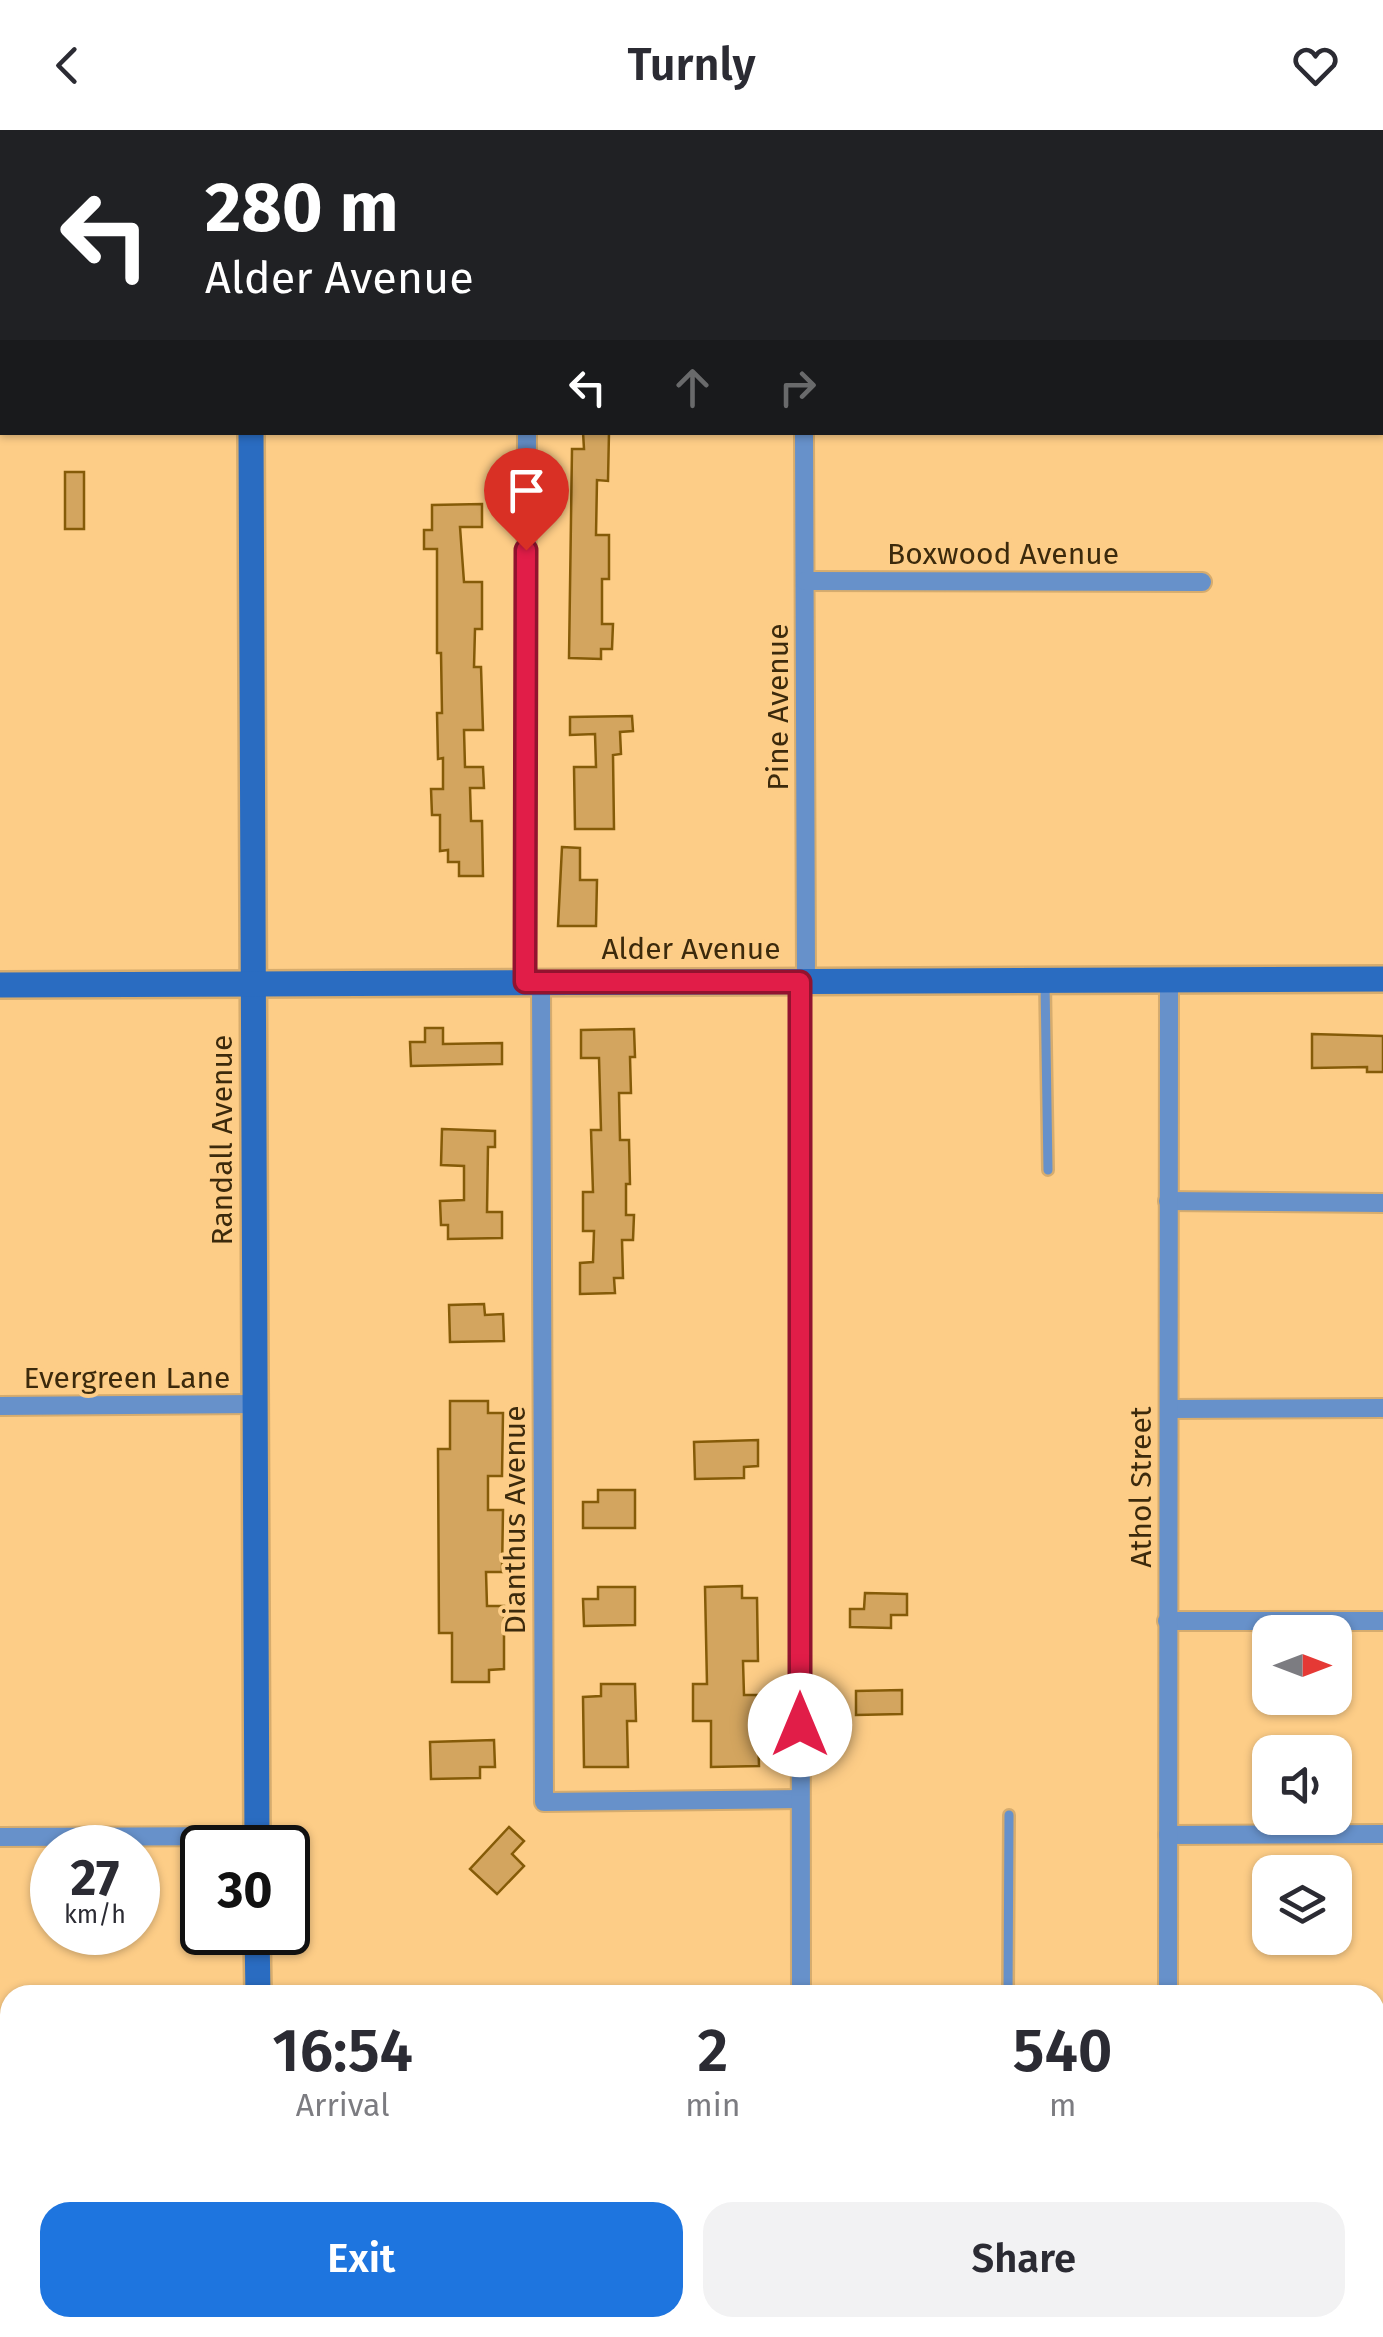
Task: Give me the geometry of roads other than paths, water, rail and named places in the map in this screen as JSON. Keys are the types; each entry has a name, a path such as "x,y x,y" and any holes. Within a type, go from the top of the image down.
{"street":[{"name":"Randall Avenue","path":"250,435 257,1825"},
{"path":"527,435 533,982"},
{"name":"Pine Avenue","path":"801,1985 804,435"},
{"name":"Boxwood Avenue","path":"804,581 1202,582"},
{"name":"Alder Avenue","path":"0,985 1383,979"},
{"name":"Athol Street","path":"1168,1985 1169,980"},
{"name":"Dianthus Avenue","path":"533,982 544,1802 800,1799"},
{"path":"1168,1201 1383,1203"},
{"name":"Evergreen Lane","path":"0,1406 254,1404"},
{"path":"1168,1409 1383,1408"},
{"path":"1168,1622 1383,1621"},
{"path":"1168,1835 1383,1834"},
{"path":"0,1838 180,1841"},
{"path":"258,1955 258,1985"}],"lane":[{"path":"1046,980 1048,1170"},
{"path":"1008,1985 1009,1815"}]}
